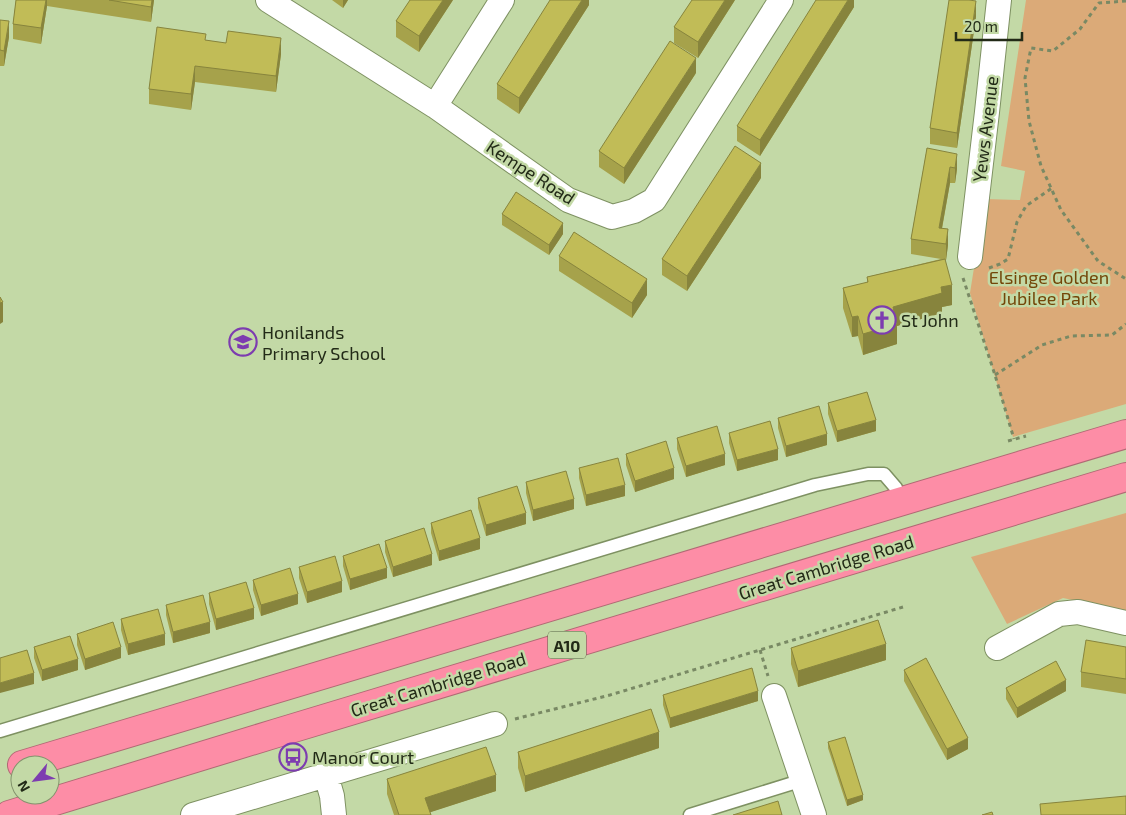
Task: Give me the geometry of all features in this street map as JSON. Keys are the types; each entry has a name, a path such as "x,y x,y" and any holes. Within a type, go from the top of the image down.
{"highway":[{"name":"A10","path":"54,755 1126,434"},
{"name":"Great Cambridge Road","path":"9,815 1126,478"}],"street":[{"name":"Kempe Road","path":"268,0 435,106 568,200 612,217 634,211 654,200 781,0"},
{"path":"435,106 502,0"},
{"name":"Yews Avenue","path":"973,269 999,0"},
{"path":"997,648 1059,614 1078,612 1126,623"},
{"path":"774,696 814,815"},
{"path":"193,815 495,724"},
{"path":"326,775 332,796 334,815"}],"lane":[{"path":"0,732 815,485 868,474 884,474 896,488 901,502"},
{"path":"690,815 803,780"}],"path":[{"path":"1126,1 1099,3 1080,29 1054,50 1031,48 1026,78 1029,121 1042,166 1061,210 1098,261 1126,279"},
{"path":"1014,439 995,375 973,269 1000,264 1008,258 1017,222 1026,206 1052,188"},
{"path":"995,375 1042,345 1071,336 1112,335 1126,324"},
{"path":"495,724 610,695 903,607"}],"green space":[{"name":"Elsinge Golden Jubilee Park","path":"1026,0 1126,0 1126,404 1013,437 970,293 985,199 1020,200 1025,171 1001,166"},
{"path":"1126,513 1126,611 1063,598 1007,624 971,557"}],"building":[{"path":"16,0 46,0 41,28 13,24"},
{"path":"109,0 152,0 151,7"},
{"path":"410,0 443,0 419,36 396,21"},
{"path":"550,0 582,0 519,98 497,84"},
{"path":"692,0 725,0 698,42 674,27"},
{"path":"816,0 848,0 760,140 737,126"},
{"path":"949,0 976,1 957,133 930,128"},
{"path":"0,20 9,21 4,51 0,50"},
{"path":"157,27 206,34 205,40 226,43 228,31 281,38 276,76 195,66 191,94 149,89"},
{"path":"670,41 696,58 624,168 599,151"},
{"path":"735,146 761,163 687,276 662,259"},
{"path":"927,148 957,154 955,168 950,167 939,228 948,229 946,244 911,239"},
{"path":"516,192 563,223 549,245 502,214"},
{"path":"574,232 647,279 632,303 559,256"},
{"path":"945,259 952,285 941,287 942,293 893,307 897,324 863,334 858,316 852,317 843,288 868,282 867,277"},
{"path":"867,392 876,420 837,431 828,403"},
{"path":"819,406 827,434 786,446 778,418"},
{"path":"770,421 778,449 737,460 729,433"},
{"path":"717,426 725,454 686,466 677,438"},
{"path":"666,441 674,468 635,481 626,454"},
{"path":"618,458 625,485 586,495 579,468"},
{"path":"566,471 574,499 533,510 526,482"},
{"path":"517,486 526,513 486,525 478,498"},
{"path":"471,510 480,538 439,551 431,523"},
{"path":"424,528 432,554 393,567 385,541"},
{"path":"379,544 387,568 350,579 343,556"},
{"path":"335,556 342,581 307,592 299,567"},
{"path":"290,568 298,594 261,605 253,580"},
{"path":"246,582 254,608 216,619 209,593"},
{"path":"203,595 210,622 173,632 166,605"},
{"path":"158,609 165,634 128,644 121,619"},
{"path":"878,620 886,644 798,671 791,648"},
{"path":"113,622 121,647 85,659 77,634"},
{"path":"70,636 78,659 42,670 34,647"},
{"path":"1086,640 1126,647 1126,679 1081,672"},
{"path":"27,650 34,673 0,683 0,658"},
{"path":"926,658 968,738 947,749 904,670"},
{"path":"1056,661 1066,680 1017,708 1006,688"},
{"path":"752,668 758,691 670,718 663,695"},
{"path":"651,709 659,732 525,776 518,752"},
{"path":"845,737 863,795 847,800 828,742"},
{"path":"486,747 496,775 425,798 431,815 399,815 387,779"},
{"path":"1126,796 1126,815 1041,815 1040,804"},
{"path":"778,801 782,815 733,815"},
{"path":"992,812 993,815 982,815"}],"place":[{"name":"St John","path":"882,320"},
{"name":"Honilands Primary School","path":"243,342"},
{"name":"Manor Court","path":"293,757"}]}
